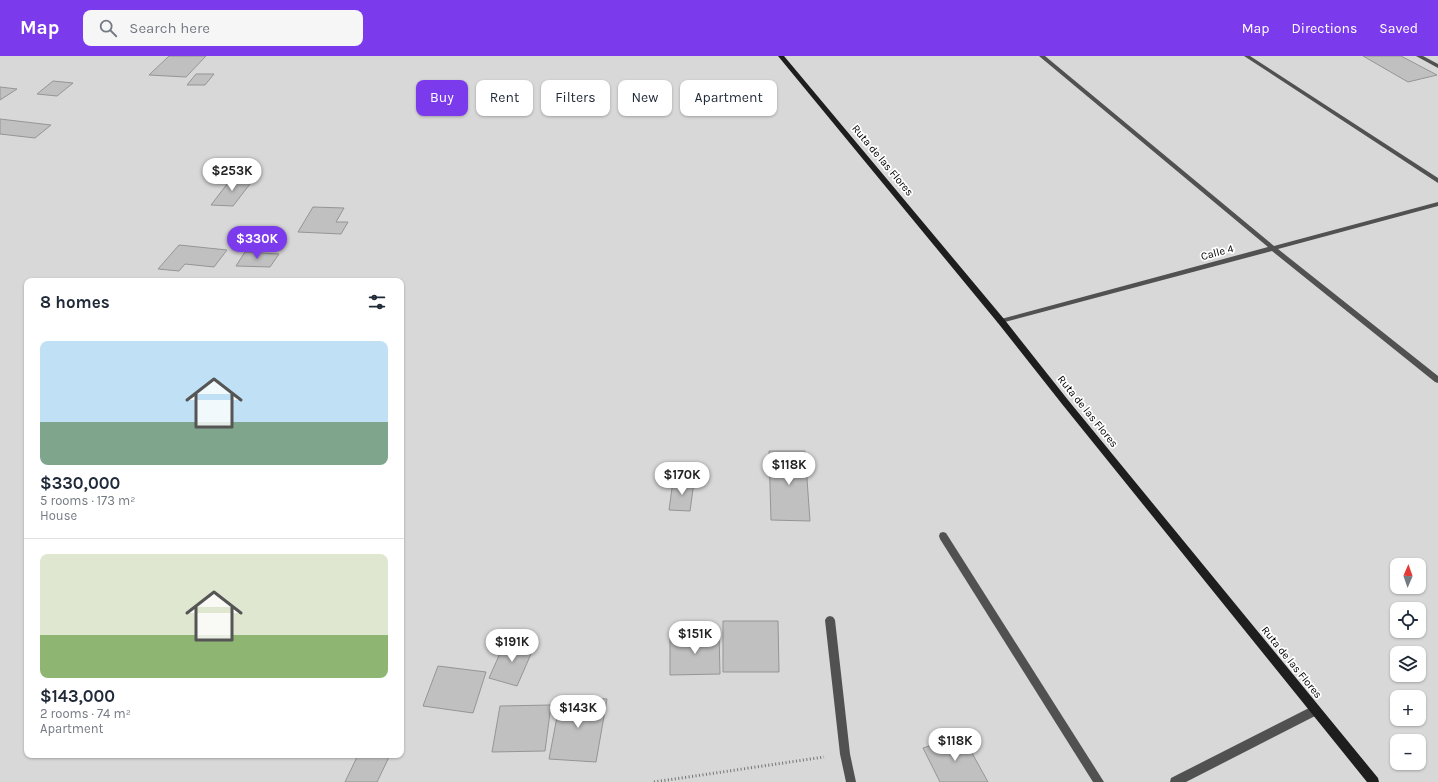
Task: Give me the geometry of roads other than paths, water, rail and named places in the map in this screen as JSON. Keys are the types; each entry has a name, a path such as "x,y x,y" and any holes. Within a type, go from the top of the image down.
{"main road":[{"name":"Ruta de las Flores","path":"781,56 1001,321 1374,782"}],"street":[{"path":"1042,56 1273,248 1438,380"},
{"path":"1247,56 1438,181"},
{"path":"1420,56 1438,66"},
{"name":"Calle 4","path":"1001,321 1438,204"},
{"path":"943,536 1099,782"},
{"path":"830,620 845,754 851,782"},
{"path":"1175,782 1315,710"}]}
